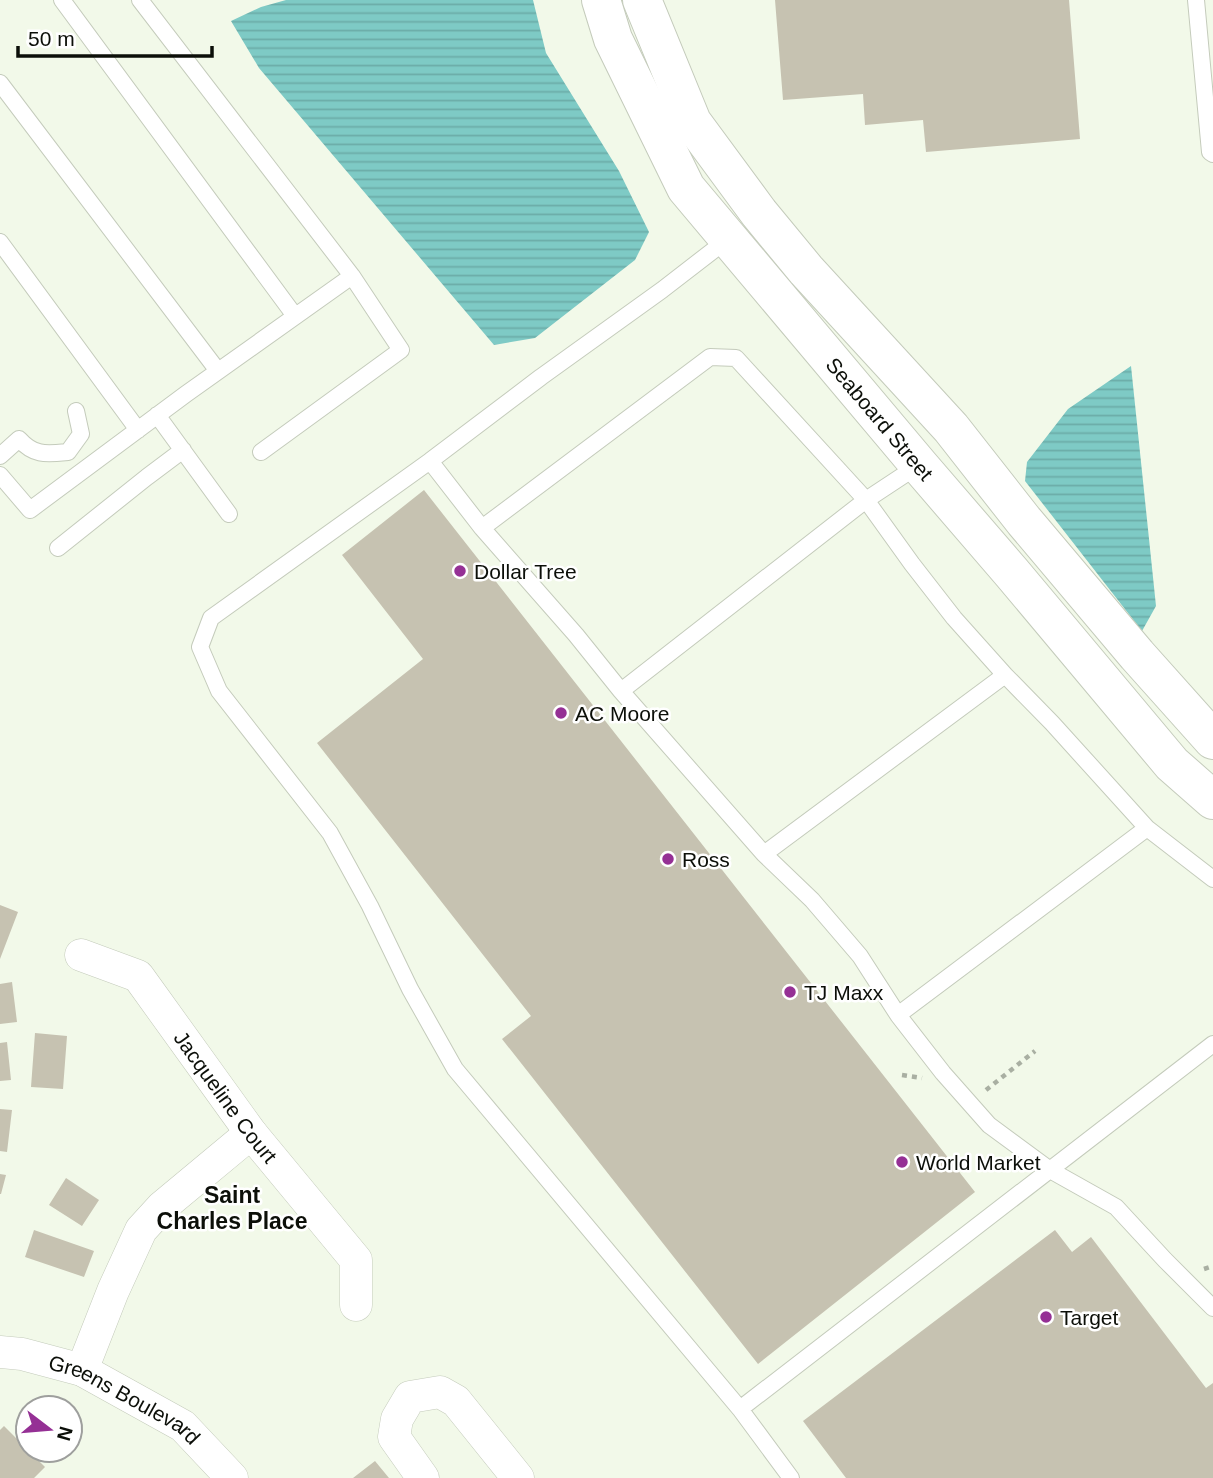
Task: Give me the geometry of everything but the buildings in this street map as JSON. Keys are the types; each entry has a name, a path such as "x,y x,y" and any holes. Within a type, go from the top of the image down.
{"street":[{"name":"Seaboard Street","path":"601,0 613,39 686,188 806,270 951,428 1058,562 1213,740"},
{"name":"Seaboard Street","path":"642,0 692,122 743,226 919,465 1172,764 1213,800"},
{"name":"Jacqueline Court","path":"80,955 138,976 251,1133 356,1261 356,1305"},
{"path":"82,1370 113,1291 141,1230 162,1208 251,1133"},
{"name":"Greens Boulevard","path":"0,1352 22,1354 82,1370 183,1426 232,1478"},
{"path":"423,1478 394,1437 397,1419 410,1397 440,1392 456,1401 518,1478"}],"lane":[{"path":"61,0 295,316"},
{"path":"140,0 352,276 401,350 261,452"},
{"path":"1196,0 1210,152 1213,154"},
{"path":"0,83 218,371"},
{"path":"743,226 662,290 430,461 211,618 200,647 219,691 330,833 370,906 410,989 455,1069 740,1409 791,1478"},
{"path":"0,242 138,430"},
{"path":"0,475 30,510 157,415 352,276"},
{"path":"482,528 710,357 736,358 866,500 954,618 1005,675 1147,828 1213,879"},
{"path":"0,456 19,439 27,448 47,454 68,452 81,434 76,411"},
{"path":"157,415 229,514"},
{"path":"58,548 183,450"},
{"path":"430,461 482,528 621,691 764,854 812,900 860,956 898,1015 943,1073 989,1125 1050,1170 1116,1207 1213,1308"},
{"path":"621,691 866,500 919,465"},
{"path":"764,854 1005,675"},
{"path":"898,1015 1147,828"},
{"path":"740,1409 1213,1044"}],"water":[{"path":"286,0 533,0 546,53 619,171 649,232 635,260 535,338 494,345 259,68 231,21 261,7"},
{"path":"1131,366 1156,606 1142,631 1025,481 1027,462 1068,409"}],"place":[{"name":"Dollar Tree","path":"460,571"},
{"name":"AC Moore","path":"561,713"},
{"name":"Ross","path":"668,859"},
{"name":"TJ Maxx","path":"790,992"},
{"name":"World Market","path":"902,1162"},
{"name":"Target","path":"1046,1317"}],"district":[{"name":"Saint Charles Place","path":"232,1208"}]}
